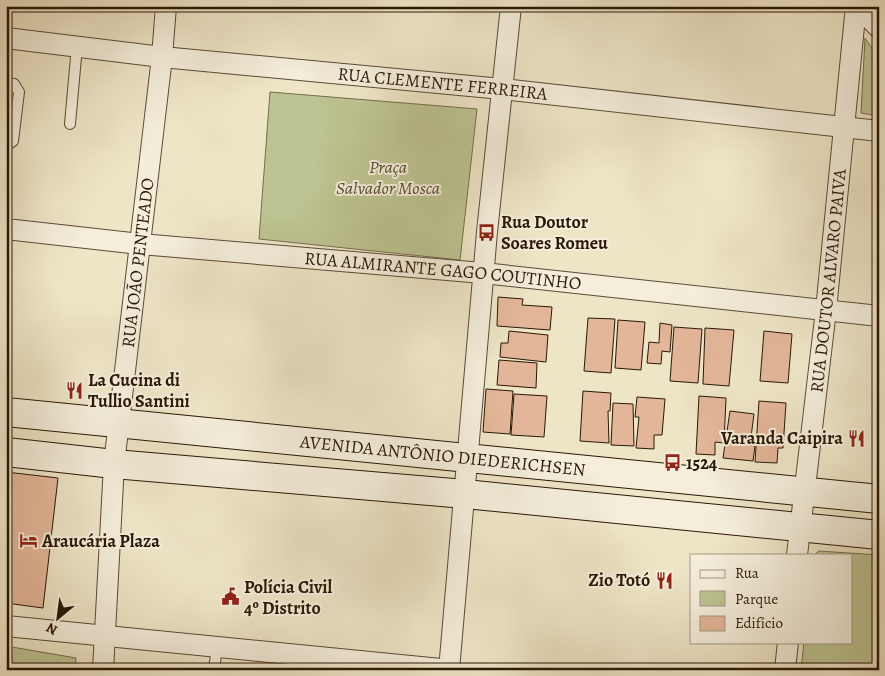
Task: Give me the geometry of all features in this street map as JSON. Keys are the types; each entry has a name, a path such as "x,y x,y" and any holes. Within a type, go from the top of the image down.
{"main road":[{"name":"AVENIDA ANTÔNIO DIEDERICHSEN","path":"6,412 468,457 804,493 876,494"},
{"name":"AVENIDA ANTÔNIO DIEDERICHSEN","path":"6,452 114,464 465,494 879,534"}],"street":[{"name":"RUA JOÃO PENTEADO","path":"103,670 114,464 162,57 166,6"},
{"path":"6,626 449,670 483,273 511,6"},
{"path":"857,6 879,28"},
{"name":"RUA DOUTOR ALVARO PAIVA","path":"797,554 826,310 857,6"},
{"name":"RUA CLEMENTE FERREIRA","path":"6,38 162,57 502,90 879,131"},
{"name":"RUA ALMIRANTE GAGO COUTINHO","path":"6,229 140,244 483,273 879,316"},
{"path":"786,670 788,644"}],"lane":[{"path":"70,124 77,46"},
{"path":"6,83 14,84 19,92 13,141 6,146"},
{"path":"214,670 217,647"}],"green space":[{"path":"865,38 879,59 879,116 861,113"},
{"name":"Praça Salvador Mosca","path":"270,92 477,109 460,260 259,239"},
{"path":"819,551 879,555 879,670 801,670 804,644 852,644 852,554 815,554"},
{"path":"6,646 76,658 75,670 6,670"}],"building":[{"path":"498,297 523,299 522,305 552,307 550,330 497,326"},
{"path":"588,318 615,319 611,373 584,371"},
{"path":"618,320 645,322 641,370 615,368"},
{"path":"660,323 672,325 670,352 662,351 661,364 647,363 649,342 659,343"},
{"path":"674,327 702,329 698,383 670,381"},
{"path":"705,328 734,330 729,386 703,384"},
{"path":"509,331 548,335 546,362 500,357 501,343 508,343"},
{"path":"764,331 792,334 788,383 760,381"},
{"path":"499,360 537,363 536,388 497,385"},
{"path":"486,389 513,391 510,434 483,432"},
{"path":"583,391 611,393 610,411 608,411 609,443 580,441"},
{"path":"514,394 547,396 544,437 511,435"},
{"path":"699,396 726,398 724,443 715,442 715,455 696,454"},
{"path":"637,397 665,399 662,435 654,435 654,449 636,448 639,417 635,417"},
{"path":"759,401 786,403 783,448 778,448 777,463 755,462"},
{"path":"613,403 633,404 634,446 611,445"},
{"path":"730,411 754,414 750,445 755,446 753,461 723,458"},
{"name":"Araucária Plaza","path":"6,472 58,478 43,608 6,603"}],"place":[{"name":"Rua Doutor Soares Romeu","path":"487,232"},
{"name":"La Cucina di Tullio Santini","path":"74,390"},
{"name":"Varanda Caipira","path":"857,438"},
{"name":"1524","path":"672,463"},
{"name":"Araucária Plaza","path":"28,541"},
{"name":"Zio Totó","path":"664,580"},
{"name":"Polícia Civil 4º Distrito","path":"230,597"}]}
